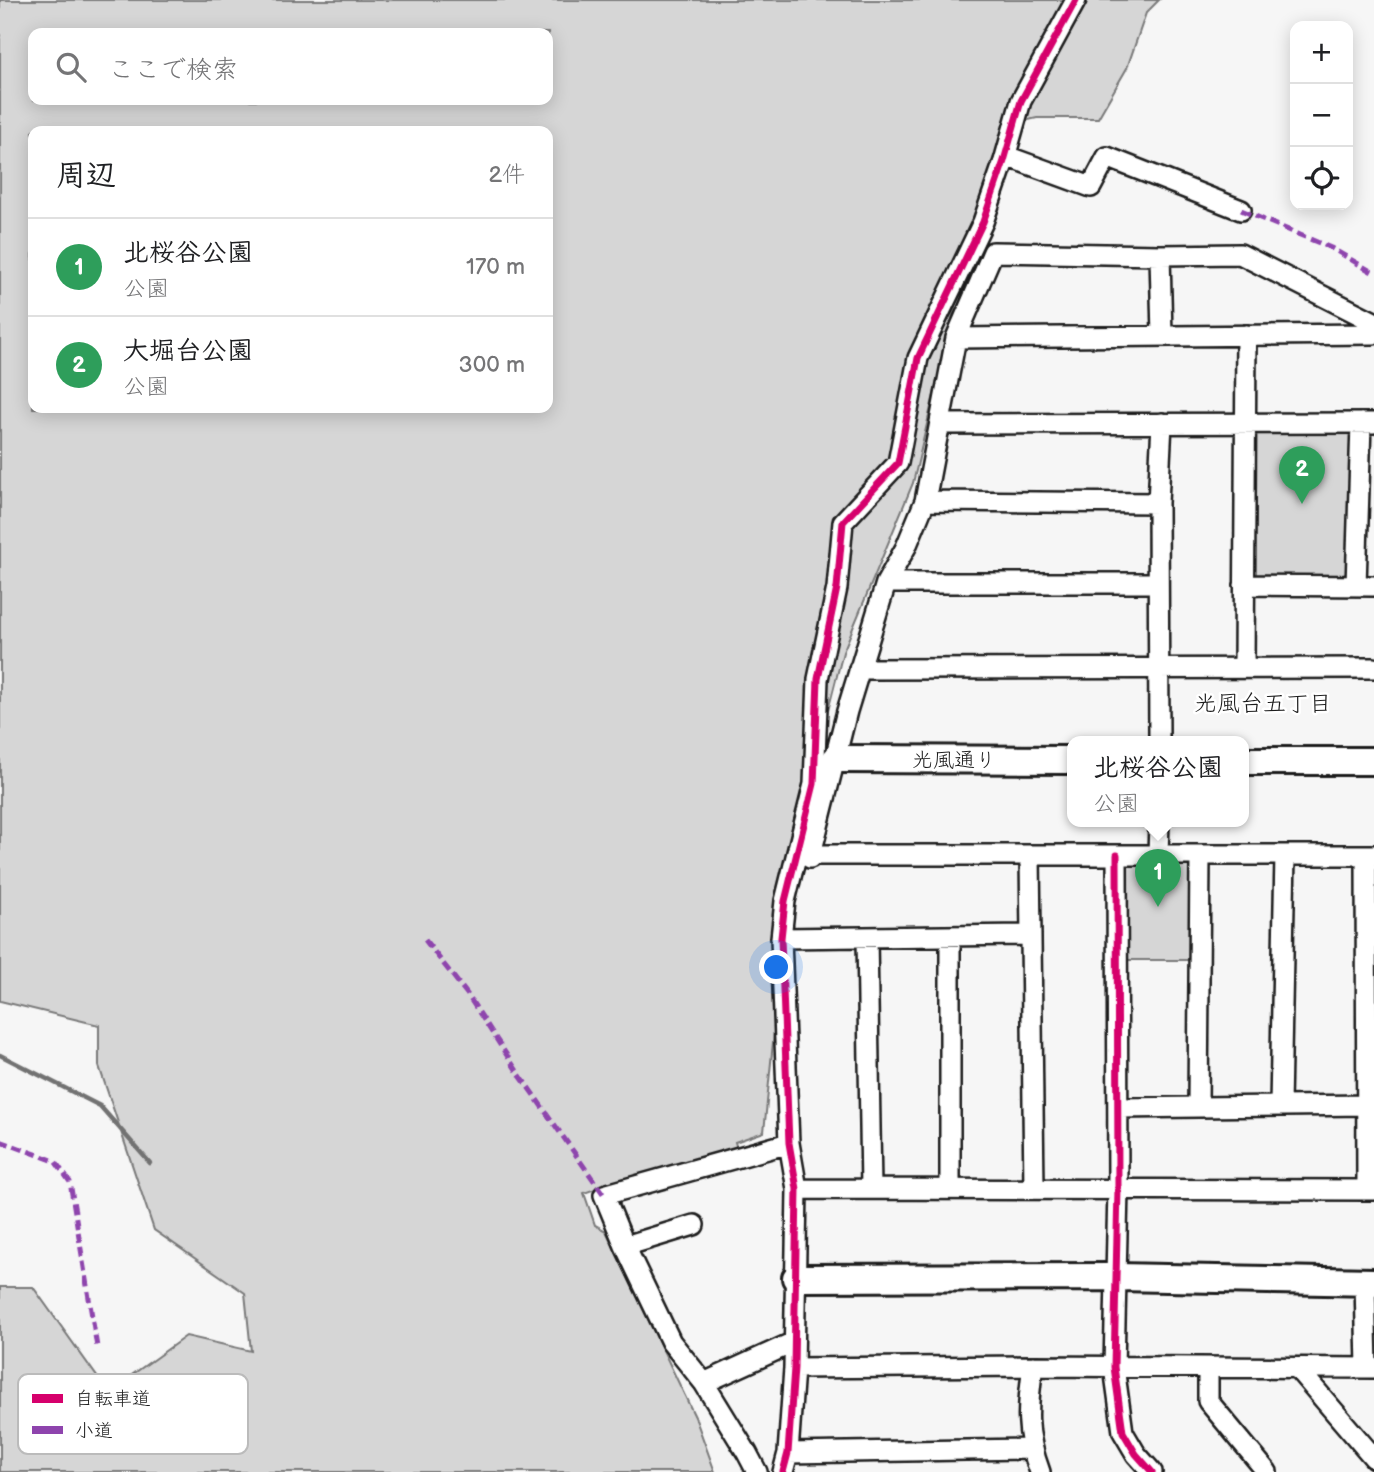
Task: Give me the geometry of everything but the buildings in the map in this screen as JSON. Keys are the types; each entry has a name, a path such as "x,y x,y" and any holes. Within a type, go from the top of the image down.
{"street":[{"path":"1031,1449 785,1462 794,1368 797,1189 789,1143 781,938 785,901 814,784 818,679 836,588 843,522 898,463 918,358 983,222 1006,156 1021,101 1076,0"},
{"path":"1006,156 1091,187 1107,157 1241,210"},
{"path":"781,938 811,855 859,669 886,583 906,547 925,501 957,338 993,251 1240,254 1374,322"},
{"path":"1160,255 1162,336"},
{"path":"957,338 1374,334"},
{"path":"1244,667 1246,335"},
{"path":"1159,736 1158,503 1162,423"},
{"path":"941,424 1367,423 1365,586 1244,585"},
{"path":"925,501 1158,503"},
{"path":"886,583 1158,583"},
{"path":"859,669 1374,667"},
{"name":"光風通り","path":"836,759 1067,760"},
{"path":"1249,761 1374,761"},
{"path":"1158,827 1158,855"},
{"path":"797,1189 1370,1190 1367,1105 1370,855 811,855"},
{"path":"1030,855 1034,1189"},
{"path":"1117,855 1118,1189 1114,1367 1123,1432 1136,1454 1152,1472"},
{"path":"1198,1107 1200,855"},
{"path":"1280,1106 1285,855"},
{"path":"781,938 1031,935"},
{"path":"950,936 950,1189"},
{"path":"867,937 871,1189"},
{"path":"1118,1108 1367,1105"},
{"path":"757,1472 704,1383 671,1342 604,1195 789,1143"},
{"path":"625,1246 694,1225"},
{"path":"794,1368 1370,1368 1369,1282 1117,1277 796,1278"},
{"path":"704,1383 794,1342"},
{"path":"1033,1366 1027,1407 1031,1449 1040,1472"},
{"path":"1208,1368 1208,1401 1267,1472"},
{"path":"1297,1368 1374,1458"}],"shaded area":[{"path":"0,0 1159,0 1146,13 1127,68 1098,118 1037,118 1011,124 978,209 913,483 843,652 792,852 764,1132 735,1142 737,1149 617,1181 584,1193 595,1225 606,1231 695,1417 715,1472 0,1472 0,1287 33,1287 95,1374 18,1374 18,1454 248,1454 248,1374 133,1374 186,1336 251,1351 245,1293 154,1230 99,1066 99,1025 0,1001"},
{"path":"1245,422 1361,423 1356,586 1244,585"},
{"path":"1117,855 1200,855 1199,960 1117,960"}],"waterway":[{"path":"0,1055 100,1106 150,1163"}],"marked path":[{"path":"1241,210 1331,248 1374,273"},
{"path":"425,940 467,994 604,1195"},
{"path":"0,1141 55,1161 70,1182 97,1347"}],"cycle path":[{"path":"783,1472 788,1453 794,1368 797,1189 789,1143 781,938 785,901 814,784 818,679 837,588 843,522 898,463 918,358 983,222 1021,101 1076,0"},
{"path":"1117,855 1118,1189 1114,1367 1123,1432 1136,1454 1152,1472"}],"place":[{"name":"大堀台公園","path":"1302,504"},
{"name":"北桜谷公園","path":"1158,907"}],"district":[{"name":"光風台五丁目","path":"1263,704"}]}
